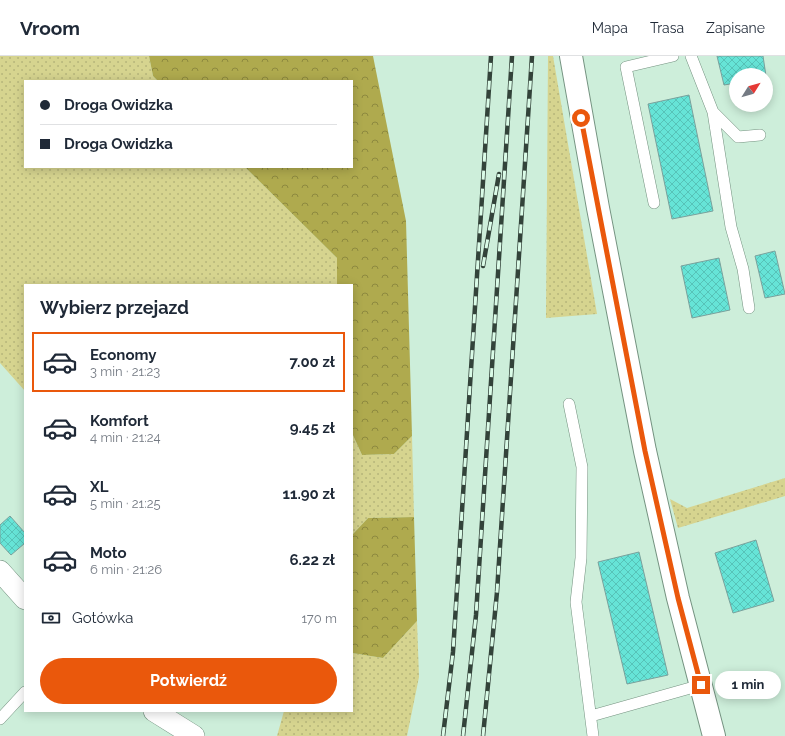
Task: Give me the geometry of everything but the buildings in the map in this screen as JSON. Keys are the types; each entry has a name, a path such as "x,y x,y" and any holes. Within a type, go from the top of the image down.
{"street":[{"path":"572,56 598,208 645,451 678,598 714,736"},
{"path":"0,571 24,598"},
{"path":"156,712 194,736"}],"lane":[{"path":"654,202 626,67 673,56"},
{"path":"691,56 713,112 731,227 743,269 749,308"},
{"path":"713,112 738,137 760,135"},
{"path":"569,404 582,467 581,558 576,602 593,736"},
{"path":"591,716 701,685"},
{"path":"0,719 24,693"}],"shaded area":[{"path":"0,56 149,56 153,76 157,80 24,80 24,168 246,168 337,258 337,284 24,284 24,390 0,363"},
{"path":"548,56 553,56 597,314 546,318"},
{"path":"353,435 362,455 394,454 412,436 414,517 368,518 353,534"},
{"path":"785,478 785,496 678,528 670,499 687,508"},
{"path":"417,621 419,677 407,736 277,736 284,712 353,712 353,653 383,658"}],"green space":[{"path":"149,56 373,56 406,221 412,436 394,454 362,455 353,435 353,284 337,284 337,258 246,168 353,168 353,80 157,80 153,76"},
{"path":"414,517 417,621 383,658 353,653 353,534 368,518"}],"railway":[{"path":"443,736 453,652 491,56"},
{"path":"463,736 476,615 512,56"},
{"path":"483,736 497,592 532,56"},
{"path":"483,266 499,174"}],"route":[{"path":"581,118 645,451 678,598 701,685"}]}
